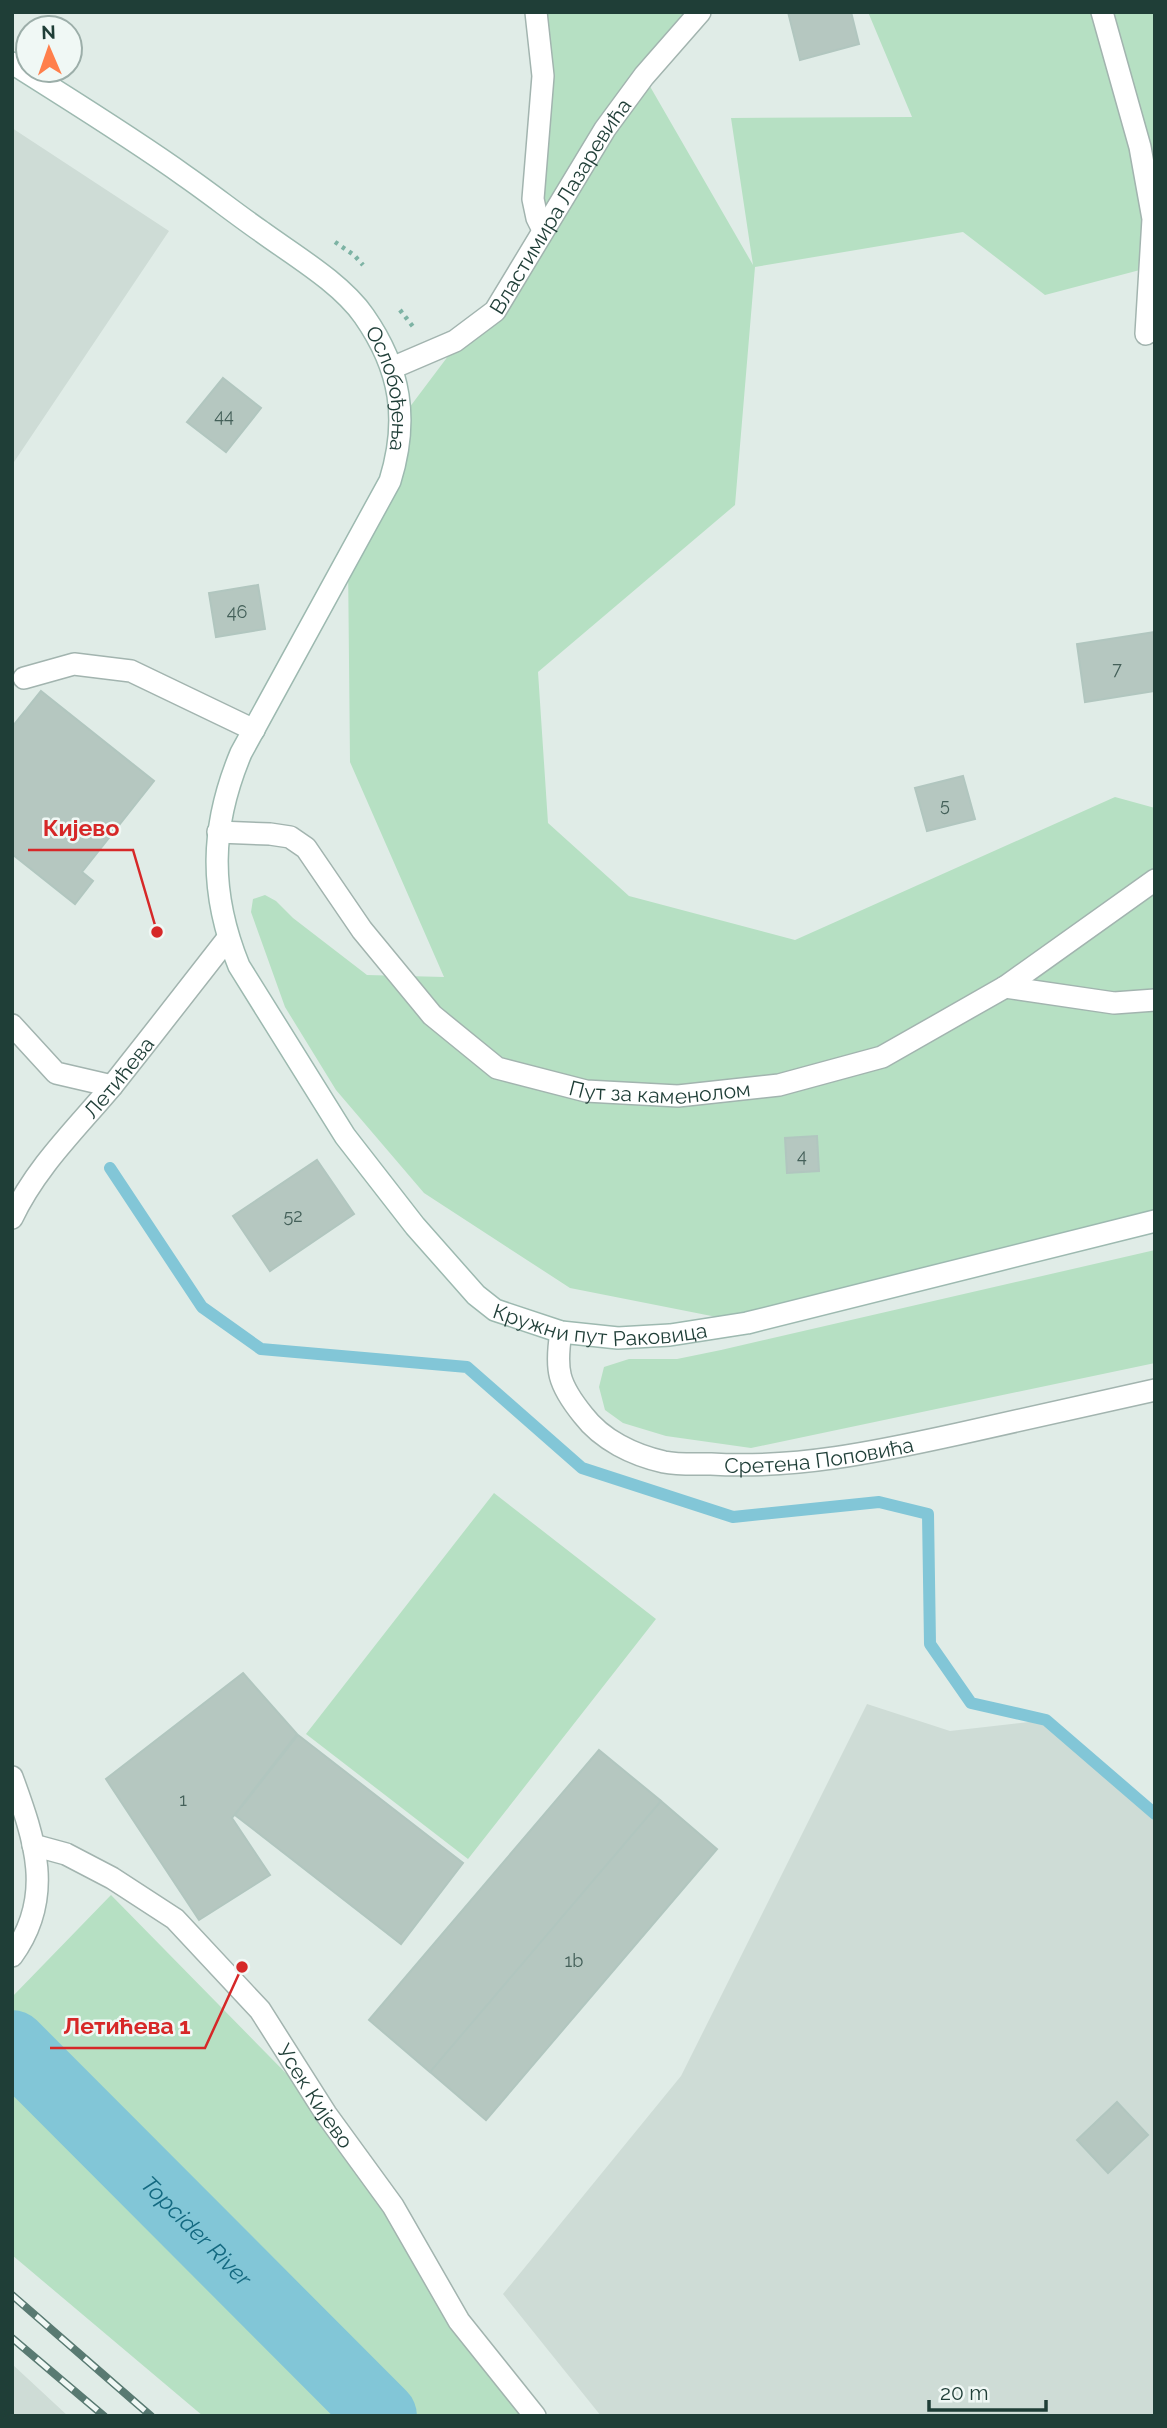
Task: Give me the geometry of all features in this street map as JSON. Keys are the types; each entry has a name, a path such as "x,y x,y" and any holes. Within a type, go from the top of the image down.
{"street":[{"path":"536,12 543,76 533,199 543,230"},
{"name":"Властимира Лазаревића","path":"392,368 455,341 495,311 613,118 644,76 700,12"},
{"path":"1102,12 1140,147 1153,219 1146,334"},
{"name":"Ослобођења","path":"12,63 184,175 339,290 363,314 380,341 400,395 399,453 390,481 231,776 218,832 217,886 228,939"},
{"path":"24,678 75,664 131,671 254,730"},
{"name":"Пут за каменолом","path":"218,832 290,837 306,848 362,930 432,1015 497,1068 586,1091 678,1096 779,1085 883,1057 1005,988 1155,880"},
{"name":"Летићева","path":"12,1218 46,1162 112,1086 228,939"},
{"name":"Кружни пут Раковица","path":"228,939 239,966 345,1136 415,1226 476,1295 495,1310 561,1332 618,1338 670,1335 747,1322 1155,1221"},
{"path":"1005,988 1114,1003 1155,1000"},
{"path":"12,1025 57,1073 112,1086"},
{"name":"Сретена Поповића","path":"561,1332 557,1359 560,1376 569,1397 588,1421 622,1448 665,1462 752,1467 818,1461 872,1453 1155,1390"},
{"path":"12,1777 33,1846 38,1882 34,1918 24,1940 12,1956"},
{"name":"Усек Кијево","path":"33,1846 66,1854 101,1872 175,1919 260,2010 326,2114 393,2206 459,2321 535,2416"}],"shaded area":[{"path":"12,128 169,231 12,465"},
{"path":"867,1704 950,1731 1046,1720 1128,1791 1155,1806 1155,2416 601,2416 503,2294 681,2076"},
{"path":"12,2364 68,2416 12,2416"}],"green space":[{"path":"531,12 701,12 644,76 753,265 731,118 912,117 868,12 1155,12 1155,266 1045,295 963,232 755,267 735,505 538,672 548,823 629,896 795,940 1115,797 1155,808 1155,1221 747,1323 570,1288 424,1193 336,1090 285,1007 251,912 253,899 265,895 367,975 444,977 350,762 348,560 399,453 400,420 543,230"},
{"path":"1155,1250 1155,1363 751,1448 666,1436 623,1423 605,1410 599,1387 604,1367 629,1359 677,1359 721,1350"},
{"path":"494,1493 656,1619 468,1859 306,1734"},
{"path":"111,1895 326,2114 459,2321 543,2416 203,2416 12,2255 12,1997"}],"building":[{"path":"788,12 851,12 859,44 800,60"},
{"path":"223,378 261,408 226,452 187,422"},
{"path":"258,585 265,629 216,637 209,593"},
{"path":"1155,632 1155,691 1085,702 1077,644"},
{"path":"41,691 154,781 82,872 93,881 75,904 12,854 12,727"},
{"path":"963,776 975,819 927,831 915,788"},
{"path":"817,1136 819,1171 787,1173 785,1138"},
{"path":"317,1160 354,1214 270,1271 233,1216"},
{"path":"243,1673 297,1734 232,1818 270,1875 199,1920 106,1779"},
{"path":"298,1735 463,1863 401,1944 235,1815"},
{"path":"599,1750 661,1801 430,2072 369,2020"},
{"path":"661,1801 717,1849 486,2120 430,2072"},
{"path":"1117,2102 1148,2135 1108,2173 1077,2140"}],"waterway":[{"path":"110,1168 202,1307 261,1349 467,1367 582,1468 733,1517 879,1502 928,1514 930,1644 971,1703 1046,1720 1155,1814"},
{"name":"Topcider River","path":"12,2045 382,2416"}],"railway":[{"path":"12,2295 151,2416"},
{"path":"12,2338 104,2416"}],"place":[{"name":"Кијево","path":"157,932"},
{"name":"Летићева 1","path":"242,1967"}]}
